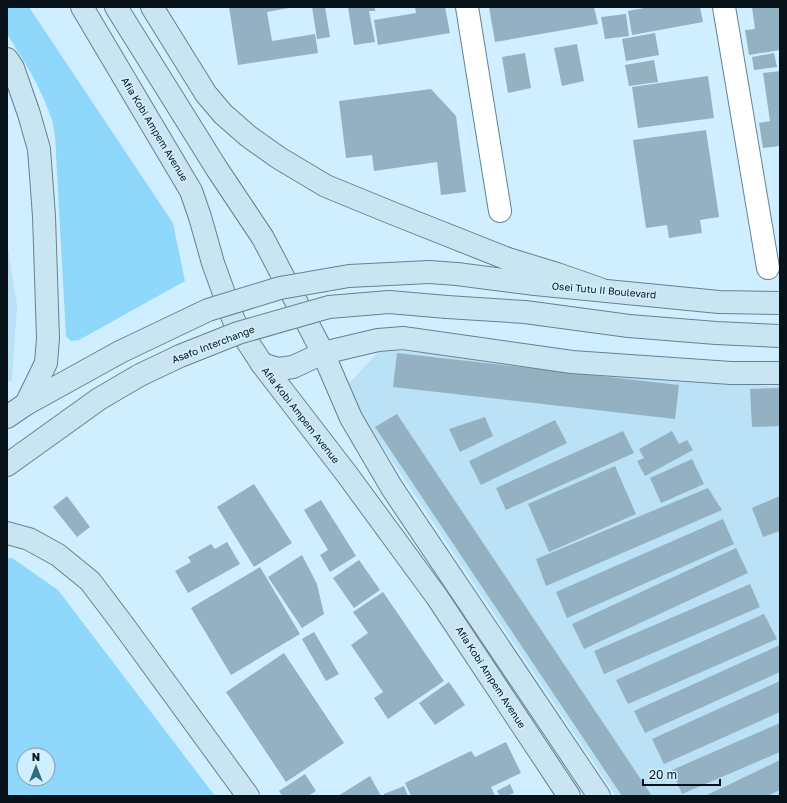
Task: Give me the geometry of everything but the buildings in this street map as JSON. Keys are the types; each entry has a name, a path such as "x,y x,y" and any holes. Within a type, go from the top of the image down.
{"main road":[{"name":"Afia Kobi Ampem Avenue","path":"82,7 191,191 213,263 234,321 262,364 346,473 437,597 569,796"},
{"path":"116,7 213,162 263,238 323,353 351,418 392,488 598,796"},
{"path":"152,7 206,94 223,114 248,136 279,158 326,186 508,259 600,289"},
{"path":"7,417 26,404 46,363 48,338 45,231 39,150 29,114 10,64"},
{"name":"Osei Tutu II Boulevard","path":"26,404 120,352 208,310 280,288 349,276 428,272 719,302 780,303"},
{"name":"Asafo Interchange","path":"7,465 99,399 140,375 180,356 238,333 329,308 389,302 525,312 629,326 716,333 780,336"},
{"path":"262,364 278,369 294,367 323,353 378,340 403,338 572,362 731,373 780,373"},
{"path":"7,533 28,539 58,555 90,581 248,796"}],"street":[{"path":"467,7 500,212"},
{"path":"724,7 768,268"}],"shaded area":[{"path":"7,7 29,7 173,223 185,281 79,340 71,341 66,336 55,136 52,120 44,99 31,73 7,34"},
{"path":"7,243 17,305 12,380 7,383"},
{"path":"381,349 769,386 780,385 780,796 616,796 344,389"},
{"path":"7,558 12,558 58,590 215,796 7,796"}]}
